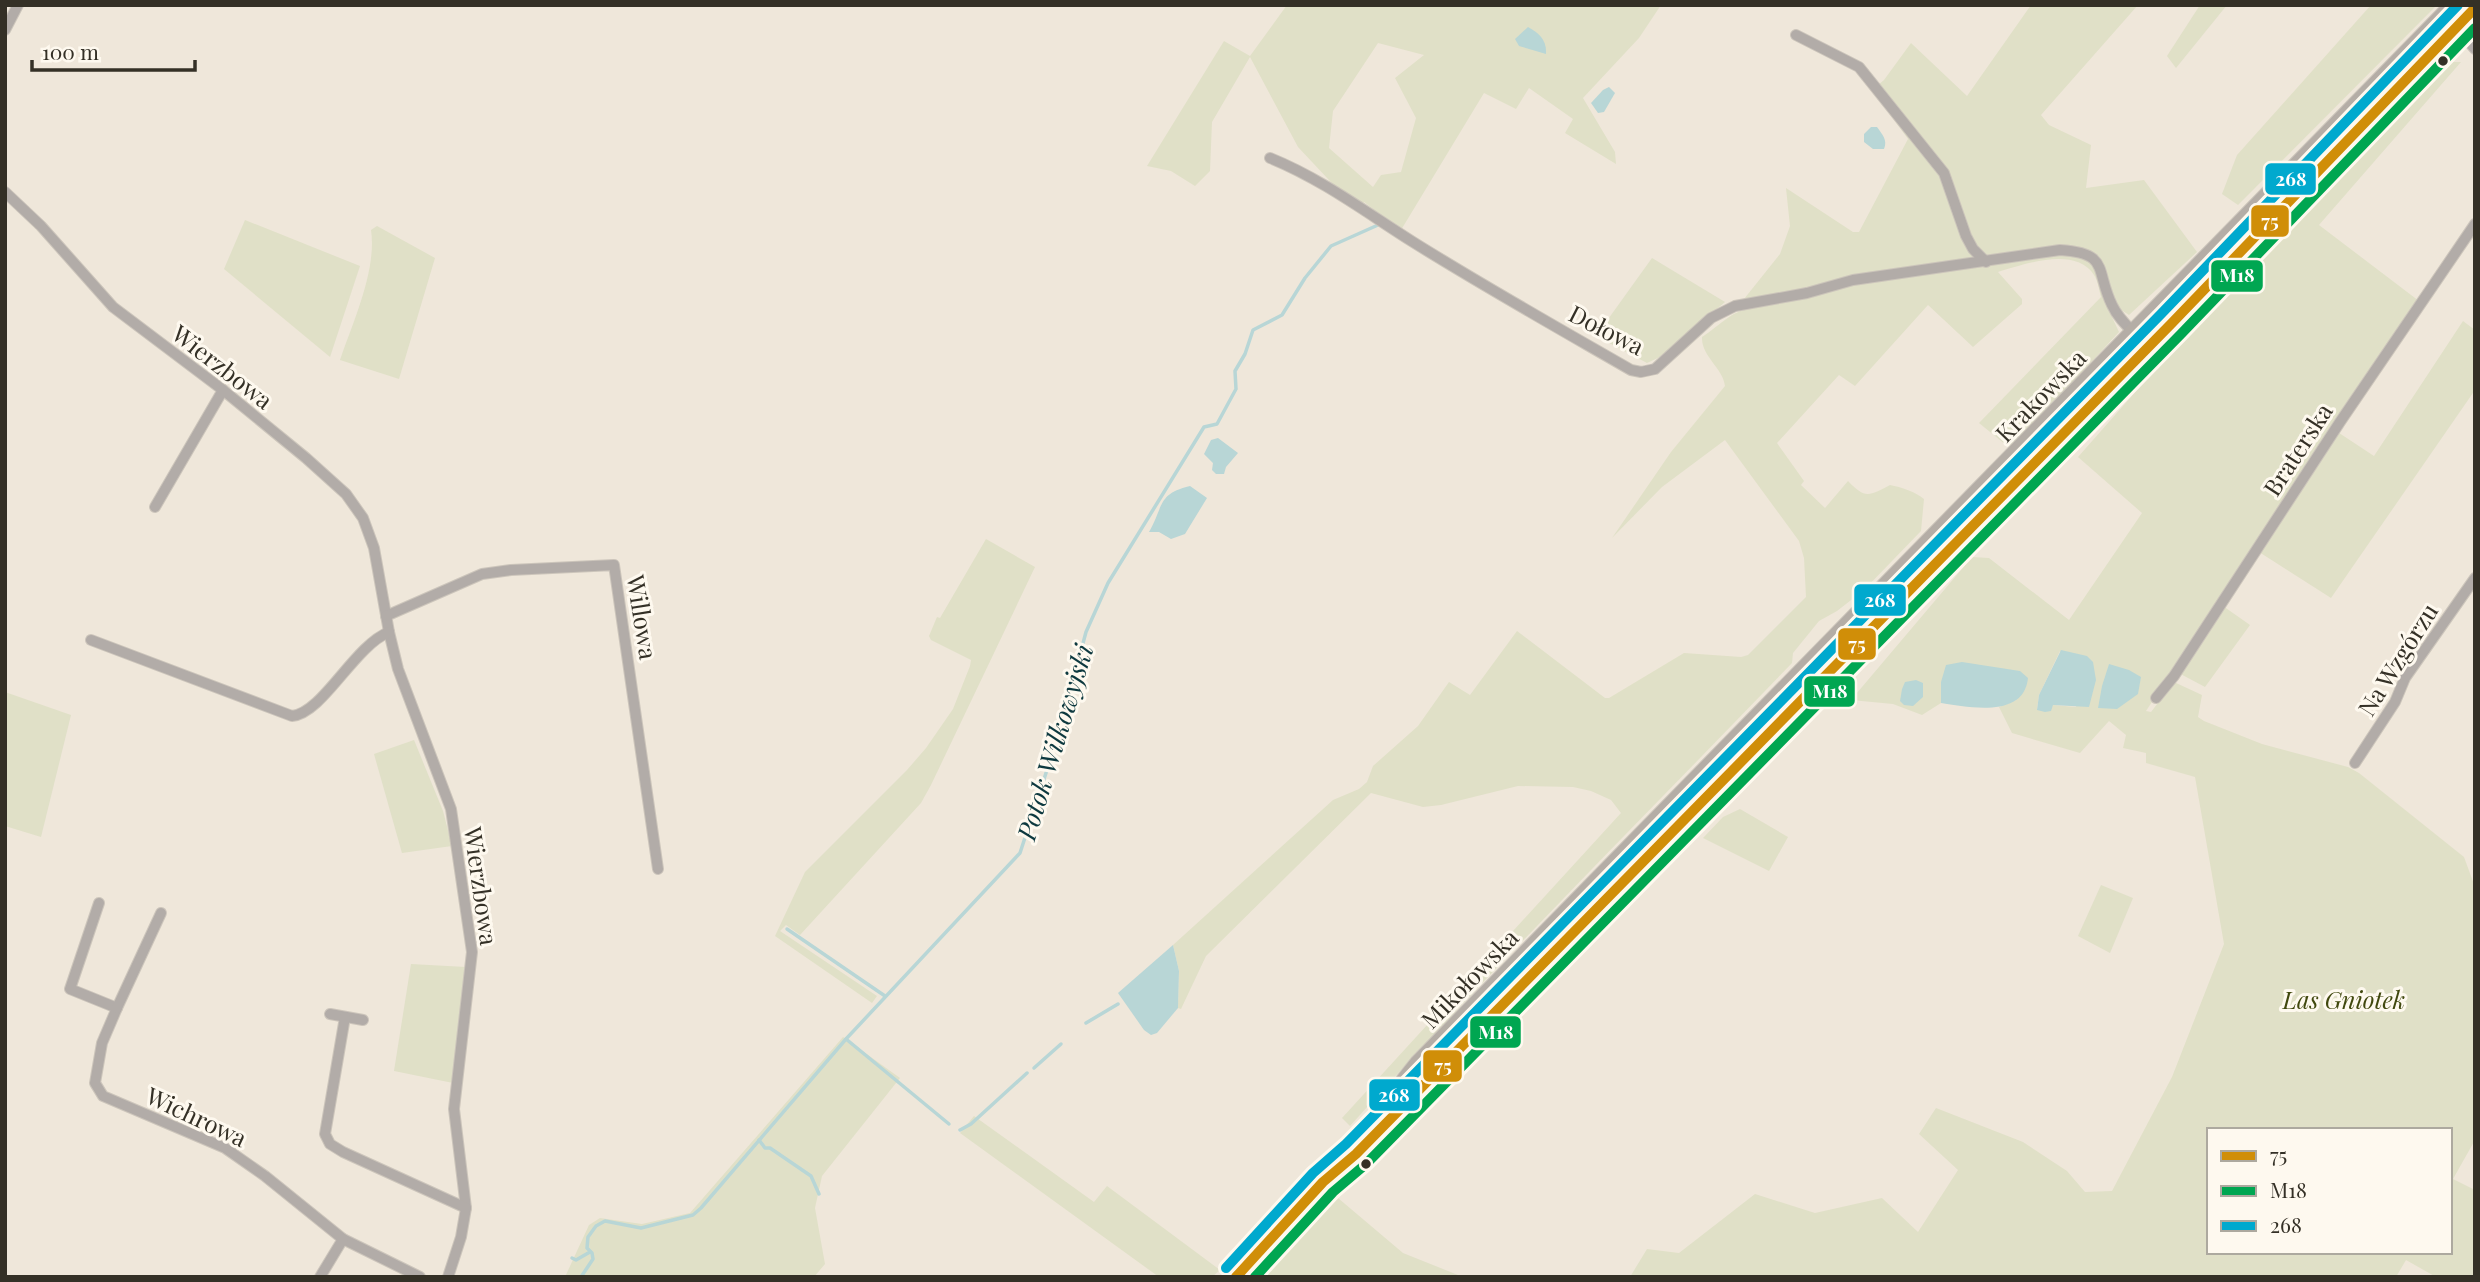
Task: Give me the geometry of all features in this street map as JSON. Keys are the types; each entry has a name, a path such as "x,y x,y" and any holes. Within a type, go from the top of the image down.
{"main road":[{"name":"Krakowska","path":"1677,827 2161,334 2475,8"},
{"name":"Krakowska","path":"1659,817 2448,10"},
{"name":"Mikołowska","path":"1237,1277 1323,1182 1418,1063 1659,817"},
{"name":"Mikołowska","path":"1323,1182 1356,1154 1677,827"}],"street":[{"path":"5,30 18,5"},
{"path":"2448,10 2456,27 2475,49"},
{"path":"1796,35 1858,67 1944,173 1966,236 1973,249 1986,262"},
{"name":"Dołowa","path":"1270,158 1358,205 1467,275 1631,369 1641,372 1655,369 1711,318 1735,306 1807,293 1853,280 2060,250 2079,251 2092,256 2099,264 2112,306 2133,332"},
{"name":"Wierzbowa","path":"5,192 41,226 113,307 223,390 306,458 352,502 363,518 373,548 398,668 450,809 472,952 454,1109 466,1208 461,1237 448,1277"},
{"name":"Braterska","path":"2156,698 2174,676 2340,422 2475,223"},
{"path":"155,508 223,390"},
{"name":"Willowa","path":"386,616 482,574 614,565 658,869"},
{"name":"Na Wzgórzu","path":"2355,764 2395,702 2405,678 2475,578"},
{"path":"91,640 292,716 308,710 369,644 389,632"},
{"path":"99,903 70,989 117,1008"},
{"name":"Wichrowa","path":"161,913 102,1043 95,1083 103,1096 225,1148 265,1176 343,1239 420,1277"},
{"path":"330,1014 363,1020"},
{"path":"345,1017 325,1134 330,1144 466,1208"},
{"path":"320,1277 343,1239"}],"green space":[{"path":"1287,5 1661,5 1639,38 1583,98 1615,152 1616,164 1565,133 1573,119 1529,88 1516,109 1484,93 1401,230 1364,202 1357,210 1298,147 1250,57 1212,122 1210,171 1195,186 1171,171 1147,166 1224,41 1250,56","holes":["1378,43 1424,55 1395,78 1416,118 1401,172 1381,175 1373,187 1329,148 1333,111"]},
{"path":"2031,5 2138,5 2041,115 2049,125 2091,145 2086,188 2144,180 2197,252 2129,315 2103,298 2119,332 2011,449 1979,423 2101,297 2094,275 2086,266 2075,261 2063,259 2035,262 1998,272 2022,299 2022,304 1973,347 1928,305 1855,386 1839,375 1777,443 1804,481 1801,485 1825,508 1848,481 1859,491 1868,494 1890,485 1913,492 1924,499 1921,531 1864,590 1819,621 1793,653 1792,663 1514,950 1350,1126 1342,1118 1621,813 1611,800 1573,787 1518,786 1423,807 1371,793 1206,956 1181,1009 1178,1008 1179,971 1173,945 1333,800 1359,789 1367,782 1373,766 1418,726 1449,682 1470,695 1517,631 1605,698 1609,698 1684,653 1741,657 1748,655 1806,597 1804,558 1799,541 1725,440 1662,487 1612,538 1671,452 1725,386 1705,350 1702,337 1742,310 1758,308 1744,299 1780,254 1790,226 1786,188 1853,232 1859,232 1908,139 1872,90 1884,80 1911,43 1967,96"},
{"path":"2200,5 2227,5 2176,68 2167,56"},
{"path":"2371,5 2437,5 2238,205 2222,194 2237,155"},
{"path":"2429,39 2433,39 2432,42 1450,1050 1446,1046"},
{"name":"Las Gniotek","path":"2448,62 2461,62 2319,225 2419,301 2330,427 2374,456 2463,321 2475,330 2475,390 2331,598 2259,552 2223,606 2250,625 2205,687 2173,670 2146,711 2151,712 2174,682 2202,695 2198,717 2204,721 2262,744 2348,767 2464,857 2475,887 2475,1140 2453,1179 2475,1190 2475,1277 2436,1277 2406,1260 2396,1277 1630,1277 1647,1249 1679,1253 1755,1194 1815,1213 1882,1198 1918,1232 1958,1170 1919,1134 1936,1108 2023,1142 2067,1171 2085,1192 2112,1191 2172,1077 2224,944 2195,777 2146,763 2146,753 2123,748 2126,735 2109,721 2080,753 2012,733 1999,707 2016,700 1941,682 1941,703 1922,715 1893,704 1851,700 1972,557 1989,558 2069,620 2142,513 2078,457 2190,330 2214,287 2296,208 2401,97","holes":["2060,651 2076,707 2053,705 2037,709 2039,695"]},
{"path":"245,220 360,266 330,357 224,269"},
{"path":"377,226 435,258 399,379 340,360 367,279 371,262 371,230"},
{"path":"1652,258 1725,302 1660,357 1647,363 1596,336"},
{"path":"986,539 1035,567 931,785 921,803 800,935 786,925 780,931 877,996 872,1003 775,936 805,872 907,770 953,709 971,660 931,640 929,636 937,617 940,618"},
{"path":"5,692 71,715 41,837 5,826"},
{"path":"414,740 443,811 452,846 402,853 374,754"},
{"path":"1740,809 1788,837 1769,871 1703,838 1723,817"},
{"path":"2101,885 2133,898 2110,953 2078,936"},
{"path":"411,964 466,967 453,1083 394,1071"},
{"path":"843,1037 900,1078 822,1176 815,1208 825,1264 814,1277 565,1277 589,1225 600,1218 642,1224 690,1213"},
{"path":"974,1116 1094,1202 1107,1186 1220,1270 1212,1277 1159,1277 960,1133"},
{"path":"1338,1198 1403,1253 1463,1277 1258,1277"}],"water":[{"path":"1528,27 1542,38 1546,54 1519,46 1515,39"},
{"path":"1609,87 1615,93 1604,112 1598,113 1591,103"},
{"path":"1871,127 1877,127 1882,135 1884,149 1873,149 1864,142 1864,134"},
{"path":"1218,438 1238,453 1226,467 1224,474 1216,474 1212,470 1213,463 1204,454 1211,440"},
{"path":"1190,486 1207,498 1185,534 1171,539 1159,532 1149,532 1166,497"},
{"path":"2061,650 2087,656 2093,662 2096,680 2089,707 2053,705 2051,711 2037,710 2039,695"},
{"path":"1962,662 2020,671 2028,678 2024,691 2017,700 1993,707 1965,707 1941,703 1941,682 1946,665"},
{"path":"2109,664 2141,677 2138,694 2117,709 2098,708"},
{"path":"1916,680 1923,683 1923,697 1913,706 1904,705 1900,701 1905,682"},
{"path":"1173,945 1179,971 1178,1008 1157,1033 1151,1035 1144,1030 1118,993"}],"waterway":[{"name":"Potok Wilkowyjski","path":"581,1277 593,1259 587,1248 588,1237 596,1226 605,1221 641,1228 693,1215 701,1208 846,1039 1020,853 1059,733 1086,632 1108,583 1204,427 1217,424 1236,389 1235,371 1245,354 1253,330 1282,315 1305,278 1331,246 1378,225"},
{"path":"787,929 885,996"},
{"path":"1086,1023 1118,1004"},
{"path":"846,1039 949,1124"},
{"path":"1034,1068 1061,1044"},
{"path":"960,1130 971,1124 1027,1073"},
{"path":"759,1140 765,1148 770,1148 811,1176 819,1194"},
{"path":"572,1258 576,1260 590,1252"}],"transit line":[{"name":"268","path":"1226,1268 1313,1173 1346,1144 2161,314 2458,5"},
{"name":"75","path":"1236,1277 1323,1182 1356,1154 2171,324 2475,8"},
{"name":"M18","path":"1255,1277 1333,1192 1366,1164 2181,334 2475,28"}]}
